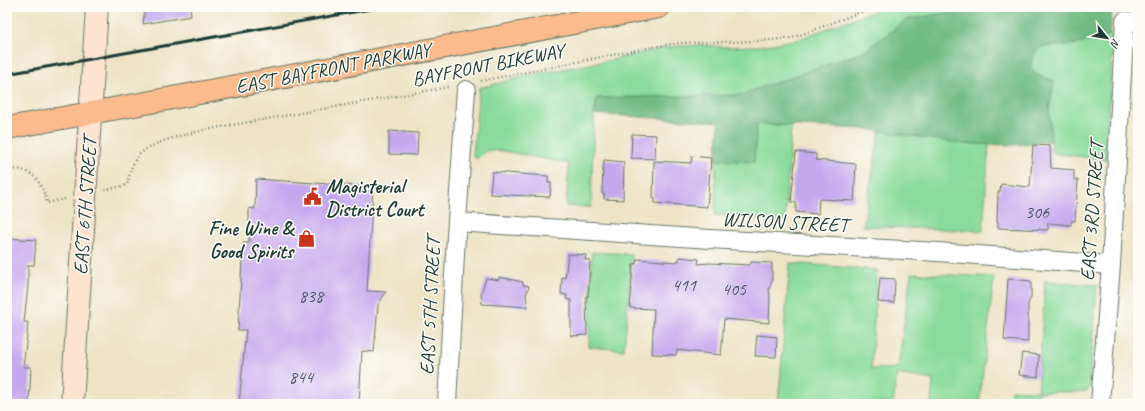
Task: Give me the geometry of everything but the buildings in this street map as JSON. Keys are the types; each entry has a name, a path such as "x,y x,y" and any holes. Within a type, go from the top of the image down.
{"highway":[{"name":"EAST BAYFRONT PARKWAY","path":"7,128 659,7"}],"main road":[{"name":"EAST 6TH STREET","path":"72,404 97,7"}],"street":[{"name":"EAST 3RD STREET","path":"1100,404 1132,22"},
{"name":"EAST 5TH STREET","path":"447,404 465,86"},
{"name":"WILSON STREET","path":"457,222 1111,265"}],"path":[{"name":"BAYFRONT BIKEWAY","path":"127,185 131,170 137,157 147,149 175,138 204,130 465,86 647,48 679,43 759,41 792,38 874,7"},
{"path":"7,170 18,169 27,171 34,176 40,184 47,202"}],"green space":[{"path":"885,7 988,7 908,19 863,52 740,95 598,98 594,114 591,207 566,206 569,164 504,151 489,150 484,152 477,159 473,156 479,88 531,75 612,60 668,47 700,45 723,47 760,46 796,40"},
{"path":"988,7 1112,7 1110,34 1102,38 1085,42 1040,47 1034,54 1030,68 1036,75 1054,81 1049,109 1051,141 1012,145 965,144 865,129 757,124 754,162 716,160 719,122 594,114 597,98 740,95 863,52 908,19"},
{"path":"1112,7 1138,7 1138,12 1112,10"},
{"path":"1110,34 1113,37 1106,160 1052,153 1049,109 1054,81 1035,75 1030,68 1034,54 1040,47 1085,42 1102,38"},
{"path":"756,124 791,126 785,221 715,215 716,160 754,162"},
{"path":"880,131 965,144 989,144 983,231 863,226"},
{"path":"592,252 632,254 624,350 589,347"},
{"path":"790,263 877,270 871,369 898,368 911,273 994,277 979,404 931,404 933,380 897,374 893,404 778,404"},
{"path":"1045,281 1097,285 1089,389 1081,392 1038,392 1037,404 1010,404 1011,390 1038,391"}],"railway":[{"path":"7,74 382,7"}],"place":[{"name":"Magisterial District Court","path":"313,197"},
{"name":"Fine Wine & Good Spirits","path":"306,239"}]}
